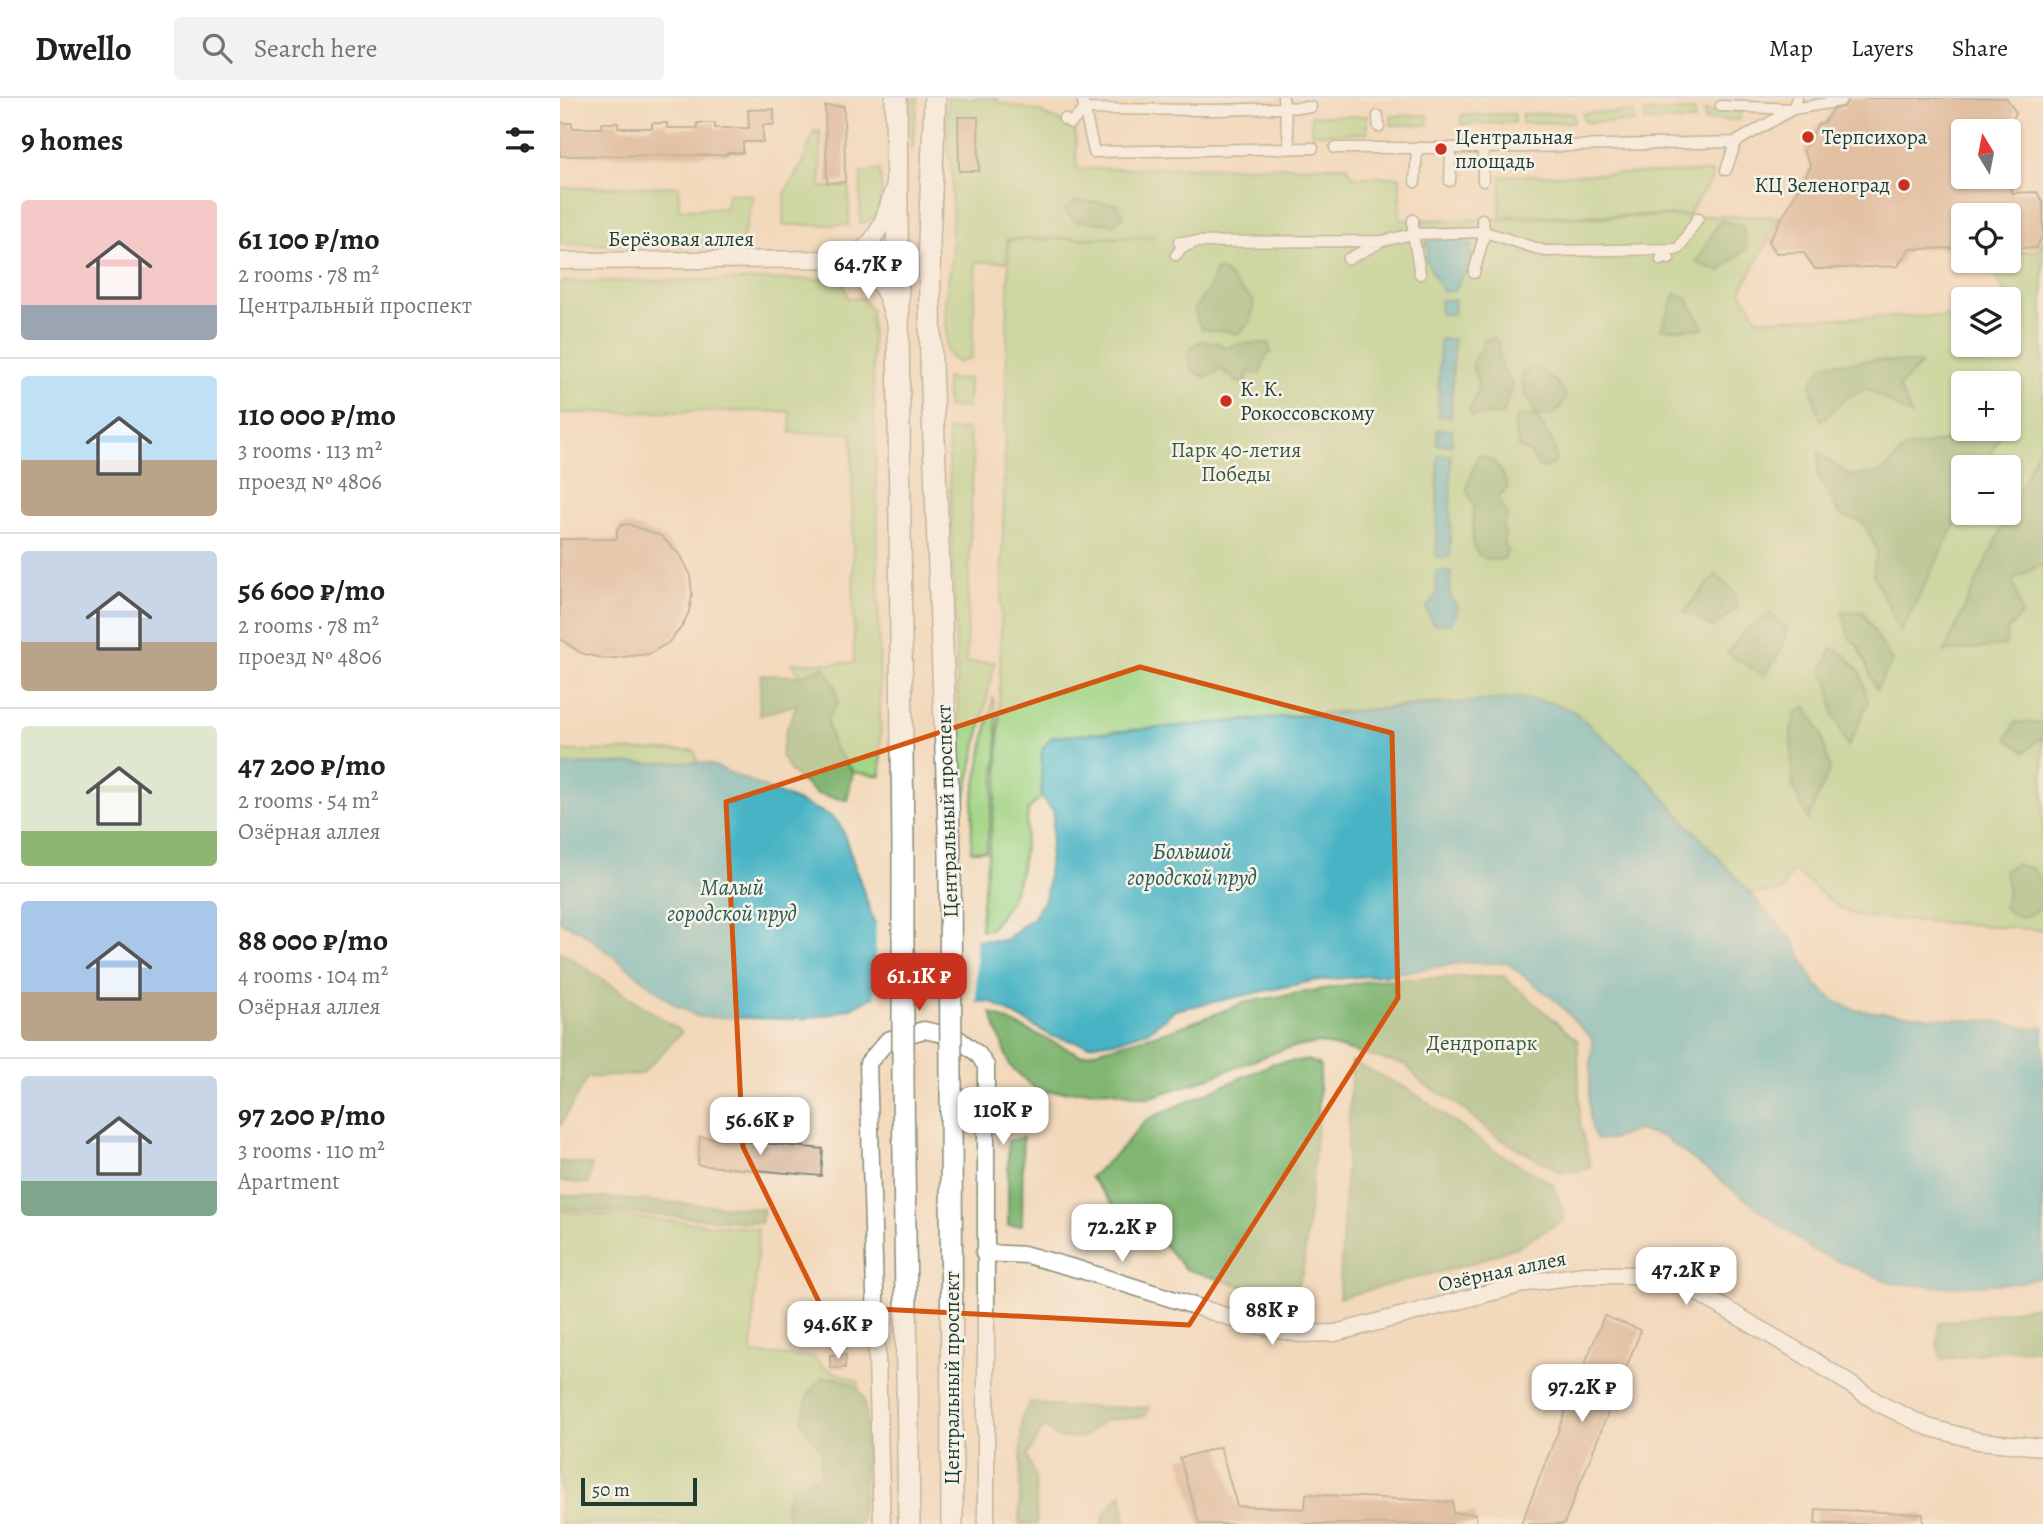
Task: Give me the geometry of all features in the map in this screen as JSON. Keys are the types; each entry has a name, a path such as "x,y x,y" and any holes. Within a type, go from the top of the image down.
{"main road":[{"name":"Центральный проспект","path":"896,98 909,1524"},
{"name":"Центральный проспект","path":"935,98 929,240 931,363 950,853 952,1524"}],"street":[{"path":"1082,98 1094,152 1313,148"},
{"path":"1215,110 1216,98"},
{"path":"1335,148 1451,149 1736,142 1793,109 1797,98"},
{"path":"1721,106 1793,109 1840,102 1842,98"},
{"path":"1064,119 1071,123 1085,109 1215,110 1283,103 1311,107"},
{"path":"1283,103 1290,149"},
{"path":"1726,170 1736,142"},
{"path":"1415,182 1417,148"},
{"path":"1483,148 1483,181"},
{"path":"1450,181 1451,149"},
{"path":"843,259 854,256 867,247 884,223 895,180"},
{"path":"1179,242 1383,241 1413,234 1485,232 1545,251 1665,256 1678,249 1698,218"},
{"path":"1474,274 1485,232 1482,219"},
{"path":"1413,220 1420,274"},
{"path":"1450,220 1450,232"},
{"path":"1176,255 1182,247 1198,241"},
{"path":"1348,259 1383,241"},
{"path":"843,259 871,273 880,284 891,306 898,338"},
{"name":"Берёзовая аллея","path":"560,261 843,259"},
{"path":"882,1524 868,1063 888,1040 924,1030 956,1037 978,1054 986,1066 986,1524"},
{"name":"Озёрная аллея","path":"984,1253 1027,1255 1251,1324 1300,1334 1335,1333 1531,1282 1585,1275 1635,1275 1695,1291 1813,1360 1880,1404 1928,1427 1979,1441 2043,1447"}],"highlighted area":[{"path":"1140,667 1392,733 1398,998 1189,1325 821,1306 743,1147 726,802"}],"green space":[{"path":"911,98 918,98 912,154"},
{"name":"Парк 40-летия Победы","path":"947,98 997,98 997,102 1039,112 1075,128 1077,169 1347,166 1353,177 1400,177 1400,220 1780,217 1741,291 1758,319 1951,316 1951,357 2021,357 2021,287 2002,287 1994,273 2021,273 2021,252 2037,251 2043,241 2043,930 1858,916 1839,908 1793,870 1781,891 1751,894 1639,770 1575,712 1553,703 1433,703 1052,737 1042,749 1041,797 1028,810 1023,859 1016,887 1010,901 990,929 981,930 998,778 1009,240 1014,239 1007,239 1006,262 976,262 972,357 958,363 947,353 945,301 952,257 952,175 946,135","holes":["1155,237 1015,240 1015,239"]},
{"path":"1695,111 1695,121 1645,121 1645,112"},
{"path":"1704,111 1742,111 1739,120 1705,120"},
{"path":"1634,112 1634,122 1584,122 1583,113"},
{"path":"1573,113 1574,122 1522,123 1522,114"},
{"path":"1514,114 1514,123 1461,124 1461,115"},
{"path":"1428,115 1428,125 1391,125 1391,116"},
{"path":"1311,116 1367,116 1367,133 1311,134"},
{"path":"814,131 820,131 821,187 849,187 849,225 783,225 785,193 804,161"},
{"path":"880,170 881,195 878,210 875,217 860,223 861,173"},
{"path":"1711,172 1713,177 1688,215 1500,216 1501,176"},
{"path":"679,186 679,209 726,208 728,193 754,196 741,245 560,244 560,188"},
{"path":"1075,201 1117,204 1124,216 1115,224 1075,221 1064,211"},
{"path":"1720,220 1743,226 1747,248 1720,271 1696,263"},
{"path":"1216,270 1227,275 1253,300 1251,320 1238,334 1201,328 1194,309 1208,291"},
{"path":"842,279 848,298 862,298 871,310 881,776 853,772 833,746 827,720 824,667 801,676 792,663 854,663 852,433 791,433 790,411 560,413 560,282"},
{"path":"1676,293 1687,298 1704,329 1661,329"},
{"path":"1492,338 1498,342 1500,364 1512,384 1503,415 1472,416 1469,412 1478,388 1472,363 1482,349 1483,340"},
{"path":"1202,341 1219,343 1225,348 1237,344 1269,343 1271,353 1266,356 1260,374 1249,372 1246,382 1238,383 1221,369 1206,377 1193,372 1188,357 1192,346"},
{"path":"1878,360 1921,364 1899,387 1912,416 1866,388 1846,398 1821,421 1810,385 1824,364"},
{"path":"1530,367 1551,378 1566,395 1558,410 1551,415 1535,414 1524,389 1523,373"},
{"path":"946,377 956,380 969,378 968,407 947,408"},
{"path":"1517,415 1538,417 1555,450 1555,463 1542,468 1536,464 1531,454 1519,447 1514,427"},
{"path":"968,429 973,456 966,663 995,662 965,799 961,799 948,431"},
{"path":"2043,439 2043,564 2013,580 2022,614 2008,629 2006,645 1944,652 2003,525 2021,525 2021,486"},
{"path":"1951,440 1997,441 1990,455 1951,455 1951,525 1954,525 1901,632 1873,574 1877,549 1863,522 1840,515 1818,475 1819,453 1850,476 1883,472 1905,448"},
{"path":"1478,455 1494,463 1506,482 1507,488 1498,497 1507,516 1502,528 1506,532 1503,543 1508,550 1504,559 1481,557 1474,544 1473,503 1466,491"},
{"path":"1716,575 1733,591 1737,609 1712,627 1684,611"},
{"path":"1842,611 1863,612 1892,662 1876,689 1859,647 1849,637"},
{"path":"1770,614 1787,629 1781,651 1764,676 1727,653 1745,631"},
{"path":"1832,648 1845,655 1861,673 1868,703 1848,747 1833,712 1829,682 1822,672"},
{"path":"824,667 835,685 838,702 827,720 833,746 853,772 847,800 817,794 791,772 781,755 786,730 797,704 759,716 761,675 801,676"},
{"path":"993,697 997,754 986,851 971,851 973,799"},
{"path":"1807,707 1820,731 1830,769 1808,820 1793,786 1791,732 1796,713"},
{"path":"2015,722 2043,723 2043,739 2039,739 2025,752 2007,739"},
{"path":"694,750 698,762 560,765 560,751"},
{"path":"2015,864 2033,869 2043,886 2041,908 2022,917 2014,915 2004,907 2008,886 2004,871"},
{"path":"560,951 682,1032 642,1074 587,1078 560,1126"},
{"name":"Дендропарк","path":"1503,976 1578,1041 1580,1123 1591,1168 1563,1173 1497,1137 1453,1101 1421,1082 1406,1065 1320,1043 1284,1049 1148,1098 1109,1090 1039,1092 1010,1066 991,1013 1081,1055 1172,1030 1247,1002 1375,980"},
{"path":"1308,1060 1320,1065 1318,1119 1303,1271 1294,1295 1244,1287 1185,1269 1160,1240 1117,1227 1113,1204 1090,1177 1117,1153 1146,1120 1274,1063"},
{"name":"Дендропарк","path":"1352,1062 1410,1090 1493,1150 1553,1184 1565,1219 1517,1247 1466,1265 1339,1298"},
{"path":"1023,1137 1022,1225 1008,1226 1008,1141"},
{"path":"560,1161 592,1165 589,1184 560,1181"},
{"path":"560,1195 764,1209 761,1223 560,1208"},
{"path":"560,1211 758,1229 752,1354 814,1357 825,1368 859,1382 859,1389 835,1377 801,1421 822,1451 821,1475 786,1505 788,1524 560,1524"},
{"path":"2043,1305 2043,1350 2006,1349 1942,1360 1937,1345 1939,1323"},
{"path":"823,1377 851,1384 863,1398 866,1453 860,1524 788,1524 786,1505 792,1486 821,1475 822,1451 801,1421 809,1394"},
{"path":"1030,1402 1062,1407 1150,1407 1144,1417 1106,1420 1082,1438 1057,1438 1044,1426 1027,1456 1035,1477 1037,1524 1019,1524 1022,1417"},
{"path":"1122,1493 1126,1524 1103,1524 1103,1515"}],"water":[{"path":"1439,237 1467,239 1472,247 1469,247 1473,259 1454,291 1442,291 1425,258 1430,247 1424,247 1428,240 1437,240"},
{"path":"1440,300 1455,300 1454,314 1440,314"},
{"path":"1440,339 1454,339 1451,417 1438,416"},
{"path":"1437,429 1452,430 1452,445 1437,445"},
{"path":"1438,455 1451,455 1450,557 1436,557"},
{"path":"1436,571 1451,572 1450,595 1458,609 1451,624 1433,624 1426,609 1436,595"},
{"name":"Большой городской пруд","path":"1517,698 1553,703 1575,712 1639,770 1793,941 1816,985 1835,1001 1855,1010 1996,1021 2032,1029 2043,1026 2043,1277 2015,1283 1939,1287 1892,1283 1814,1251 1662,1136 1637,1130 1614,1139 1597,1140 1589,1107 1592,1039 1556,1001 1507,963 1461,963 1392,974 1312,981 1175,1010 1150,1030 1120,1040 1088,1045 1052,1036 991,1002 873,997 832,1014 800,1019 698,1017 674,1004 581,931 560,922 560,765 710,764 836,820 842,829 874,922 899,940 1005,940 1034,917 1046,896 1054,812 1041,797 1042,749 1052,737"}],"pier":[{"path":"876,916 877,920 900,937 976,937 976,1005 875,1001"}],"building":[{"name":"КЦ Зеленоград","path":"1849,98 2007,98 2016,113 2012,119 1951,119 1951,189 2037,192 2043,203 2043,236 2036,248 2021,248 2021,203 1951,203 1951,248 1909,249 1898,266 1815,269 1803,252 1776,253 1769,241 1811,166 1803,151 1818,124 1824,123 1832,110 1844,107"},
{"path":"825,106 844,106 845,182 827,183"},
{"path":"774,109 774,125 763,125 763,142 743,142 743,153 560,156 560,123 572,123 572,128 602,128 602,123 618,123 618,128 652,128 652,123 667,123 667,128 697,128 697,123 715,123 715,128 749,128 748,110"},
{"path":"958,117 978,117 979,171 959,171"},
{"path":"628,524 661,536 681,556 690,574 692,595 689,612 681,628 668,643 649,654 605,659 581,653 560,639 560,539 617,539 617,530 621,525"},
{"path":"700,1137 823,1149 821,1176 698,1165"},
{"path":"1604,1316 1641,1330 1564,1524 1521,1524"},
{"path":"830,1355 846,1355 845,1368 830,1368"},
{"path":"1220,1447 1237,1506 1305,1509 1306,1494 1453,1502 1453,1513 1476,1514 1476,1524 1199,1524 1180,1458"},
{"path":"1816,1509 1923,1514 1923,1524 1815,1524"}],"place":[{"name":"Терпсихора","path":"1808,137"},
{"name":"Центральная площадь","path":"1441,149"},
{"name":"КЦ Зеленоград","path":"1904,185"},
{"name":"К. К. Рокоссовскому","path":"1226,401"}],"water label":[{"name":"Малый городской пруд","path":"732,900"}]}
